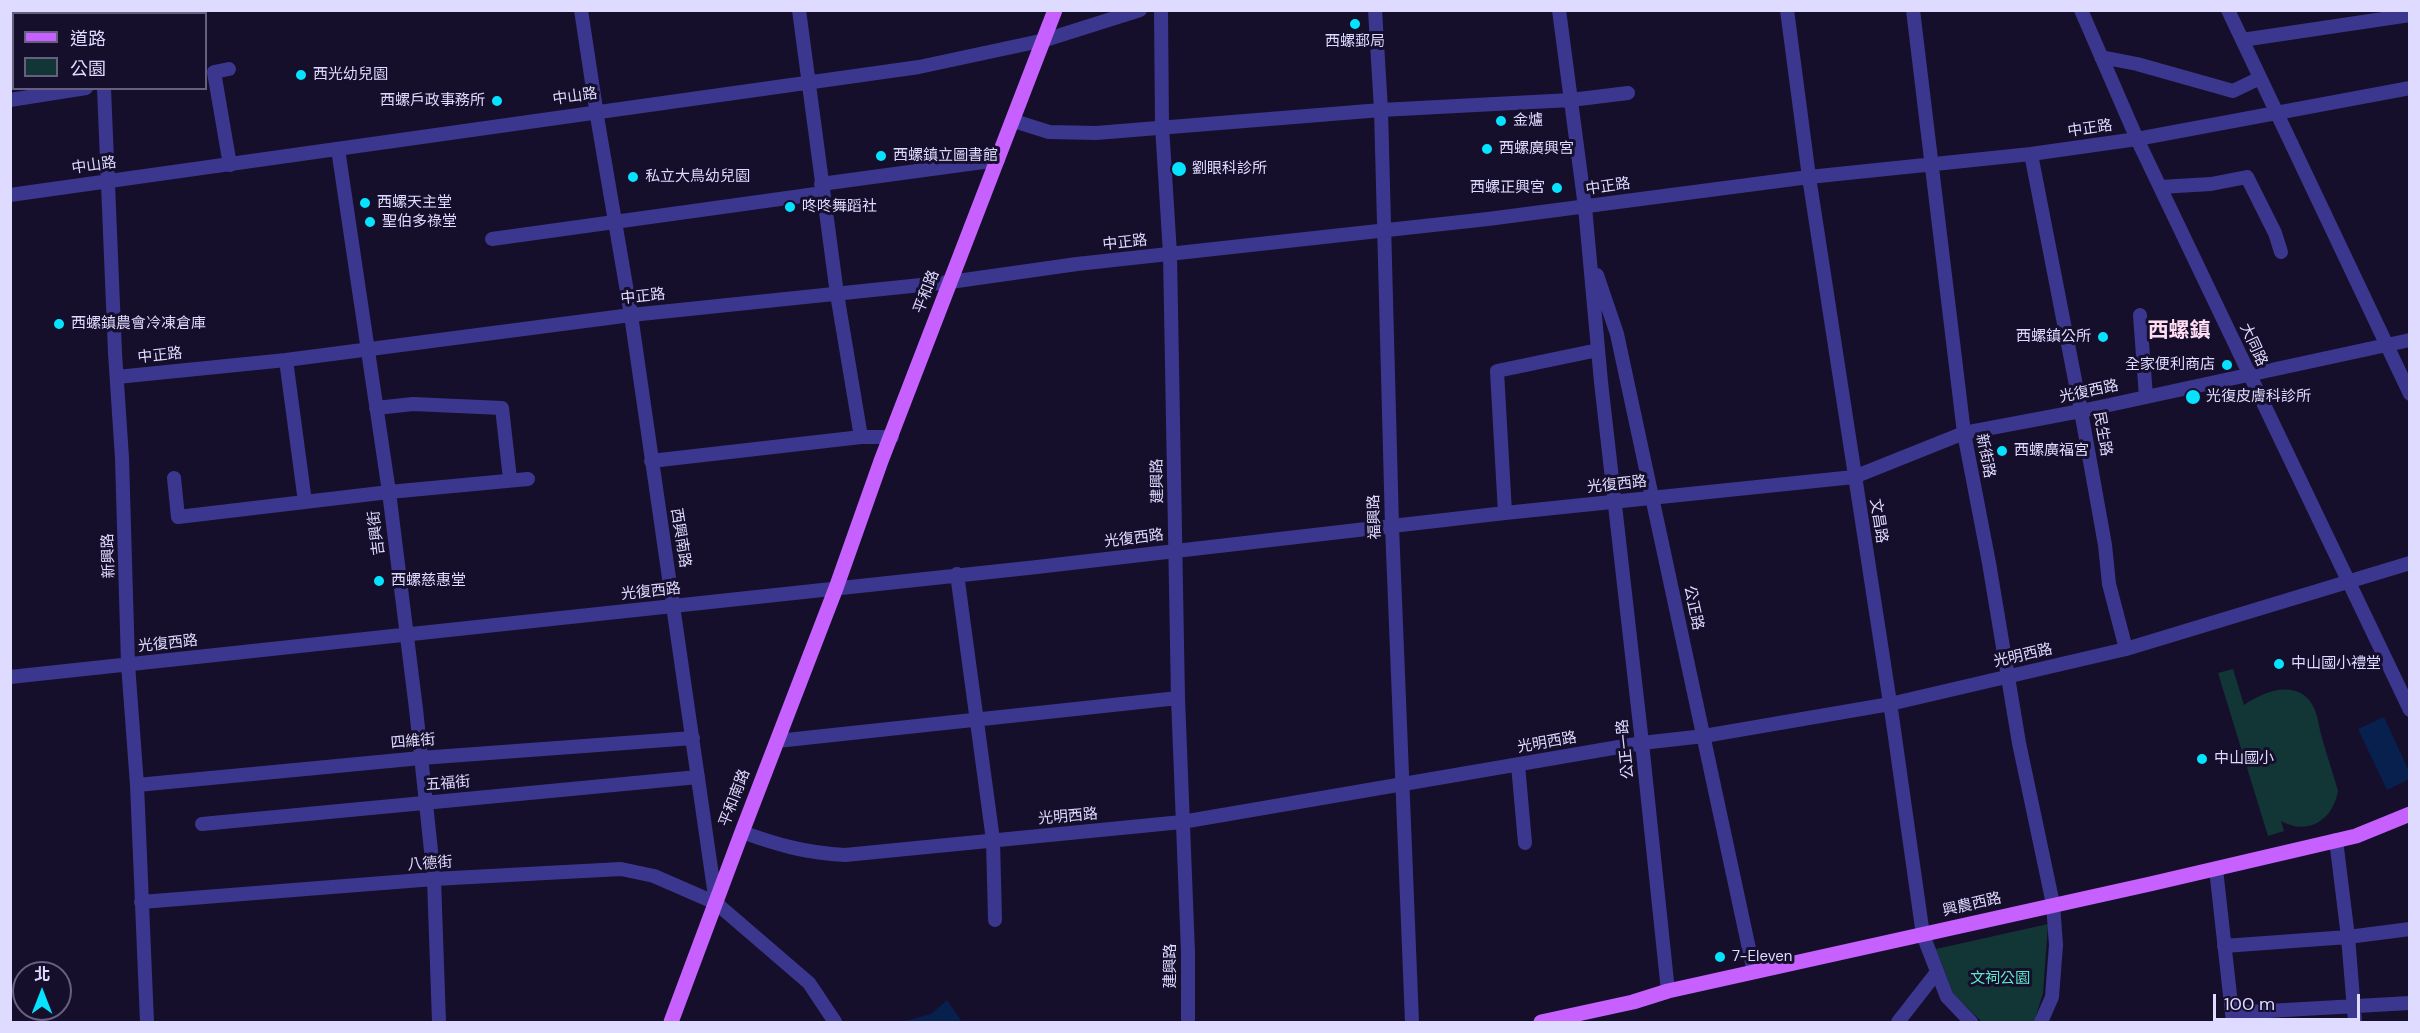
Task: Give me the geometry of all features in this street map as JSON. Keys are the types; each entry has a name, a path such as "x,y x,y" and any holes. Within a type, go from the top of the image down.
{"main road":[{"name":"平和路","path":"836,588 881,461 1055,10"},
{"name":"平和南路","path":"671,1023 741,832 836,588"},
{"name":"興農西路","path":"1541,1023 1633,1002 1668,991 2356,836 2409,814"}],"street":[{"name":"西興南路","path":"581,10 631,315 716,903"},
{"path":"799,10 807,84 837,294 861,437"},
{"name":"中山路","path":"10,195 919,67 1045,40 1140,10"},
{"name":"建興路","path":"1161,10 1162,126 1170,254 1178,698 1188,952 1188,1023"},
{"name":"福興路","path":"1375,10 1381,110 1392,526 1412,1023"},
{"name":"公正路","path":"1559,10 1586,207 1598,350 1615,502"},
{"name":"文昌路","path":"1787,10 1809,177 1923,935 1947,997 1971,1023"},
{"name":"新街路","path":"1913,10 1964,433 1989,563 2007,677 2053,904 2056,945 2052,997 2042,1023"},
{"name":"大同路","path":"2081,10 2137,139 2409,710"},
{"path":"2228,10 2409,394"},
{"path":"2242,40 2409,15"},
{"path":"2102,57 2137,64 2233,92 2260,78"},
{"path":"229,69 214,72 230,165"},
{"name":"中正路","path":"117,377 286,360 631,315 950,282 1170,254 1384,231 1809,177 2031,154 2137,139 2409,88"},
{"path":"10,100 73,90"},
{"name":"新興路","path":"104,90 122,458 128,664 137,785 147,1023"},
{"path":"1014,121 1049,132 1096,133 1381,110 1571,100 1628,93"},
{"name":"吉興街","path":"338,149 389,492 421,758 434,879 439,1023"},
{"name":"民生路","path":"2031,154 2105,545 2109,584 2126,649"},
{"path":"492,239 615,222 998,160"},
{"path":"2160,187 2211,184 2247,177 2282,252"},
{"name":"公正路","path":"1590,255 1617,334 1754,972"},
{"path":"2140,315 2146,397"},
{"name":"光復西路","path":"10,677 674,606 1505,513 1854,477 1964,433 2080,411 2409,340"},
{"path":"1505,513 1497,371 1598,350"},
{"path":"286,360 305,502"},
{"path":"376,408 413,404 502,408 510,479"},
{"path":"651,461 861,437 892,437"},
{"path":"174,478 178,517 389,492 528,479"},
{"name":"公正一路","path":"1615,502 1668,991"},
{"name":"光明西路","path":"741,832 804,852 845,855 1182,822 1642,743 1704,736 1890,704 2126,649 2347,584 2409,563"},
{"path":"957,574 993,840 995,920"},
{"path":"777,741 1178,698"},
{"name":"四維街","path":"137,785 421,758 693,738"},
{"path":"1518,765 1525,843"},
{"name":"五福街","path":"202,824 698,777"},
{"path":"2336,840 2348,937 2355,1023"},
{"name":"八德街","path":"141,902 434,879 621,869 654,876 716,903"},
{"path":"2216,869 2232,1018 2409,1003"},
{"path":"716,903 809,982 835,1023"},
{"path":"2224,946 2348,937 2409,929"},
{"path":"1898,1023 1937,972"}],"green space":[{"path":"2233,669 2244,705 2261,695 2290,690 2307,697 2313,706 2338,791 2331,810 2318,822 2301,827 2281,821 2284,831 2268,836 2218,673"},
{"name":"文祠公園","path":"2048,924 2043,993 2034,1022 1982,1022 1954,995 1936,949"}],"water":[{"path":"2384,717 2409,771 2409,779 2387,790 2358,729"},
{"path":"947,1000 962,1022 902,1022 931,1014"}],"place":[{"name":"西螺郵局","path":"1355,24"},
{"name":"西光幼兒園","path":"301,75"},
{"name":"西螺戶政事務所","path":"497,101"},
{"name":"金爐","path":"1501,121"},
{"name":"西螺廣興宮","path":"1487,149"},
{"name":"西螺鎮立圖書館","path":"881,156"},
{"name":"劉眼科診所","path":"1179,169"},
{"name":"私立大鳥幼兒園","path":"633,177"},
{"name":"西螺正興宮","path":"1557,188"},
{"name":"西螺天主堂","path":"365,203"},
{"name":"咚咚舞蹈社","path":"790,207"},
{"name":"聖伯多祿堂","path":"370,222"},
{"name":"西螺鎮農會冷凍倉庫","path":"59,324"},
{"name":"西螺鎮公所","path":"2103,337"},
{"name":"全家便利商店","path":"2227,365"},
{"name":"光復皮膚科診所","path":"2193,397"},
{"name":"西螺廣福宮","path":"2002,451"},
{"name":"西螺慈惠堂","path":"379,581"},
{"name":"中山國小禮堂","path":"2279,664"},
{"name":"中山國小","path":"2202,759"},
{"name":"7-Eleven","path":"1720,957"}],"district":[{"name":"西螺鎮","path":"2179,331"}]}
